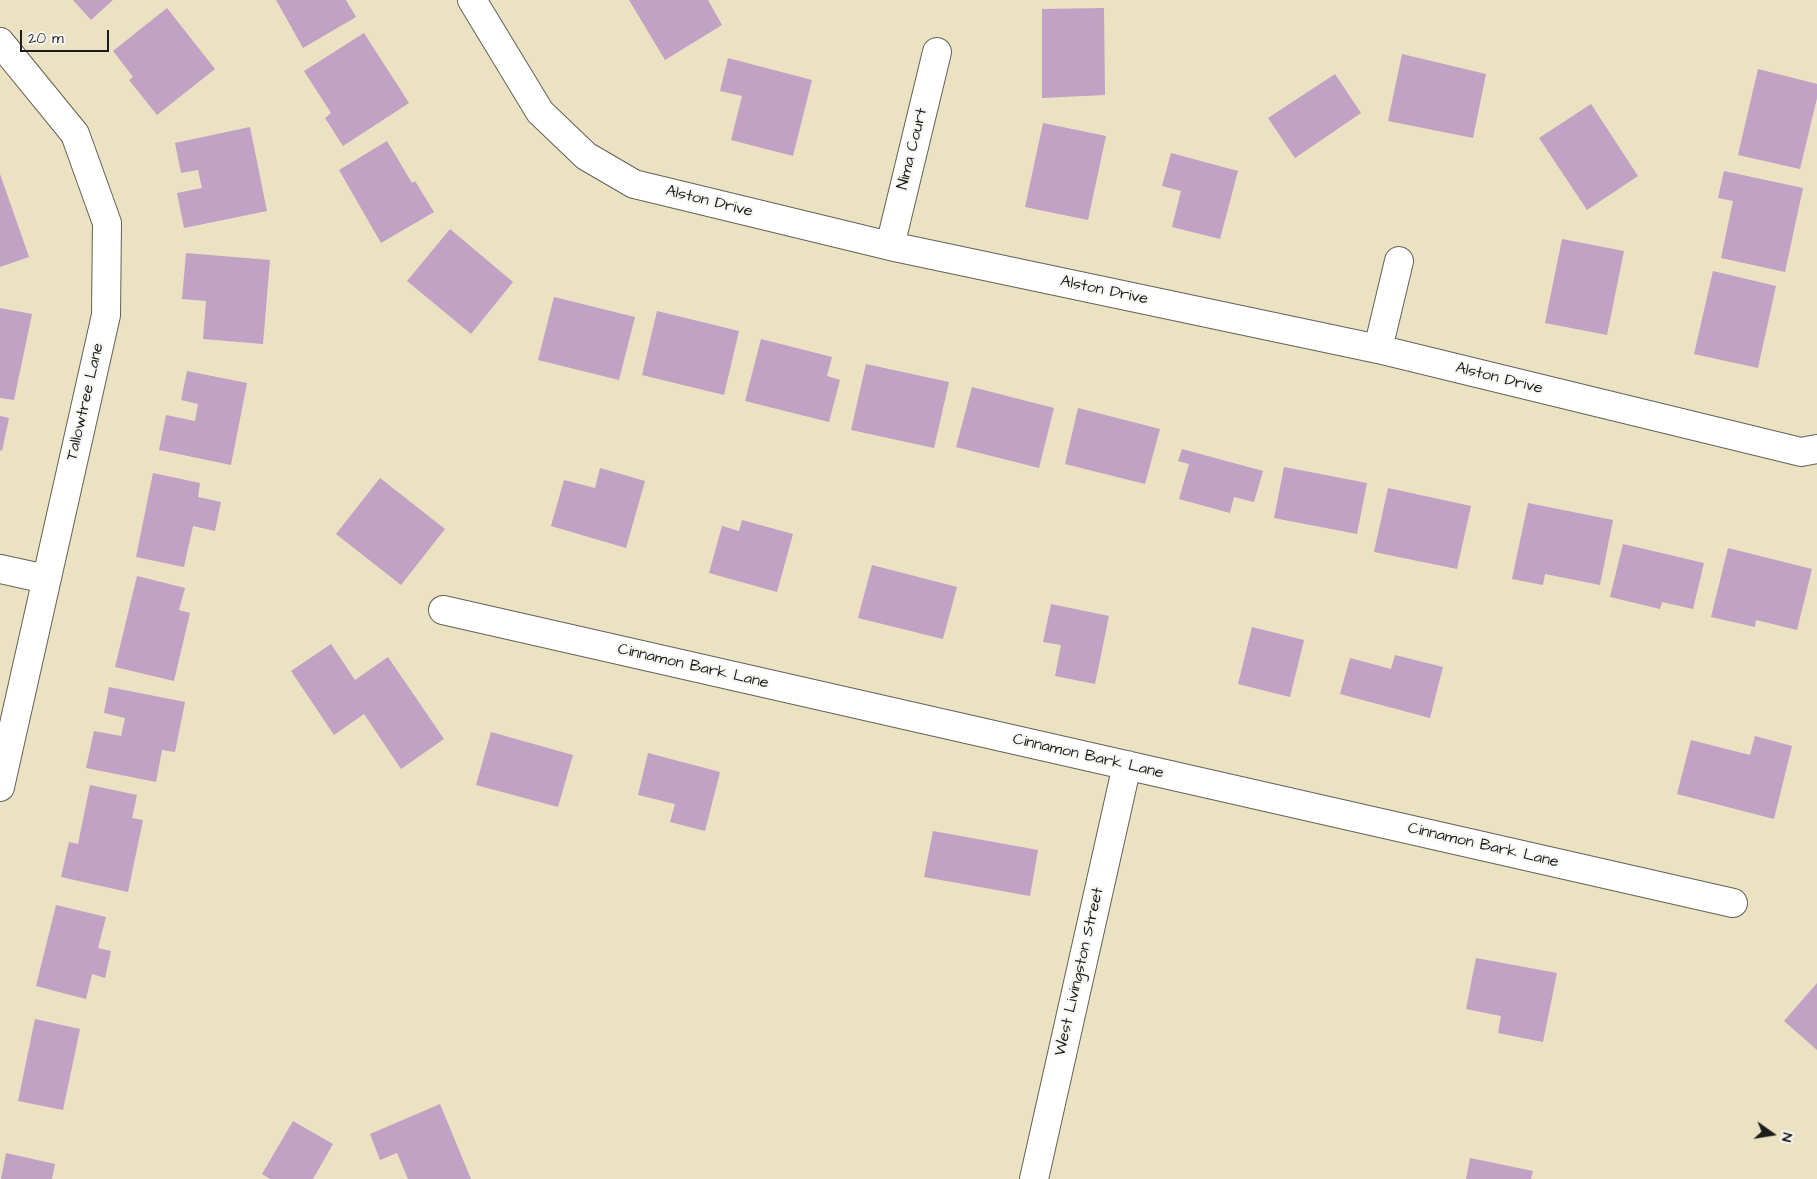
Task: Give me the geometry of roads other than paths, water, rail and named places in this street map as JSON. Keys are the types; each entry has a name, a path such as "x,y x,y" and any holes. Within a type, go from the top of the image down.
{"street":[{"name":"Alston Drive","path":"472,0 540,112 586,156 634,184 890,246 1378,349 1801,452 1817,449"},
{"name":"Tallowtree Lane","path":"0,42 75,134 107,224 106,315 0,787"},
{"name":"Nima Court","path":"890,246 937,52"},
{"path":"1378,349 1399,261"},
{"path":"0,569 46,579"},
{"name":"Cinnamon Bark Lane","path":"444,610 1733,903"},
{"name":"West Livingston Street","path":"1034,1179 1127,765"}]}
